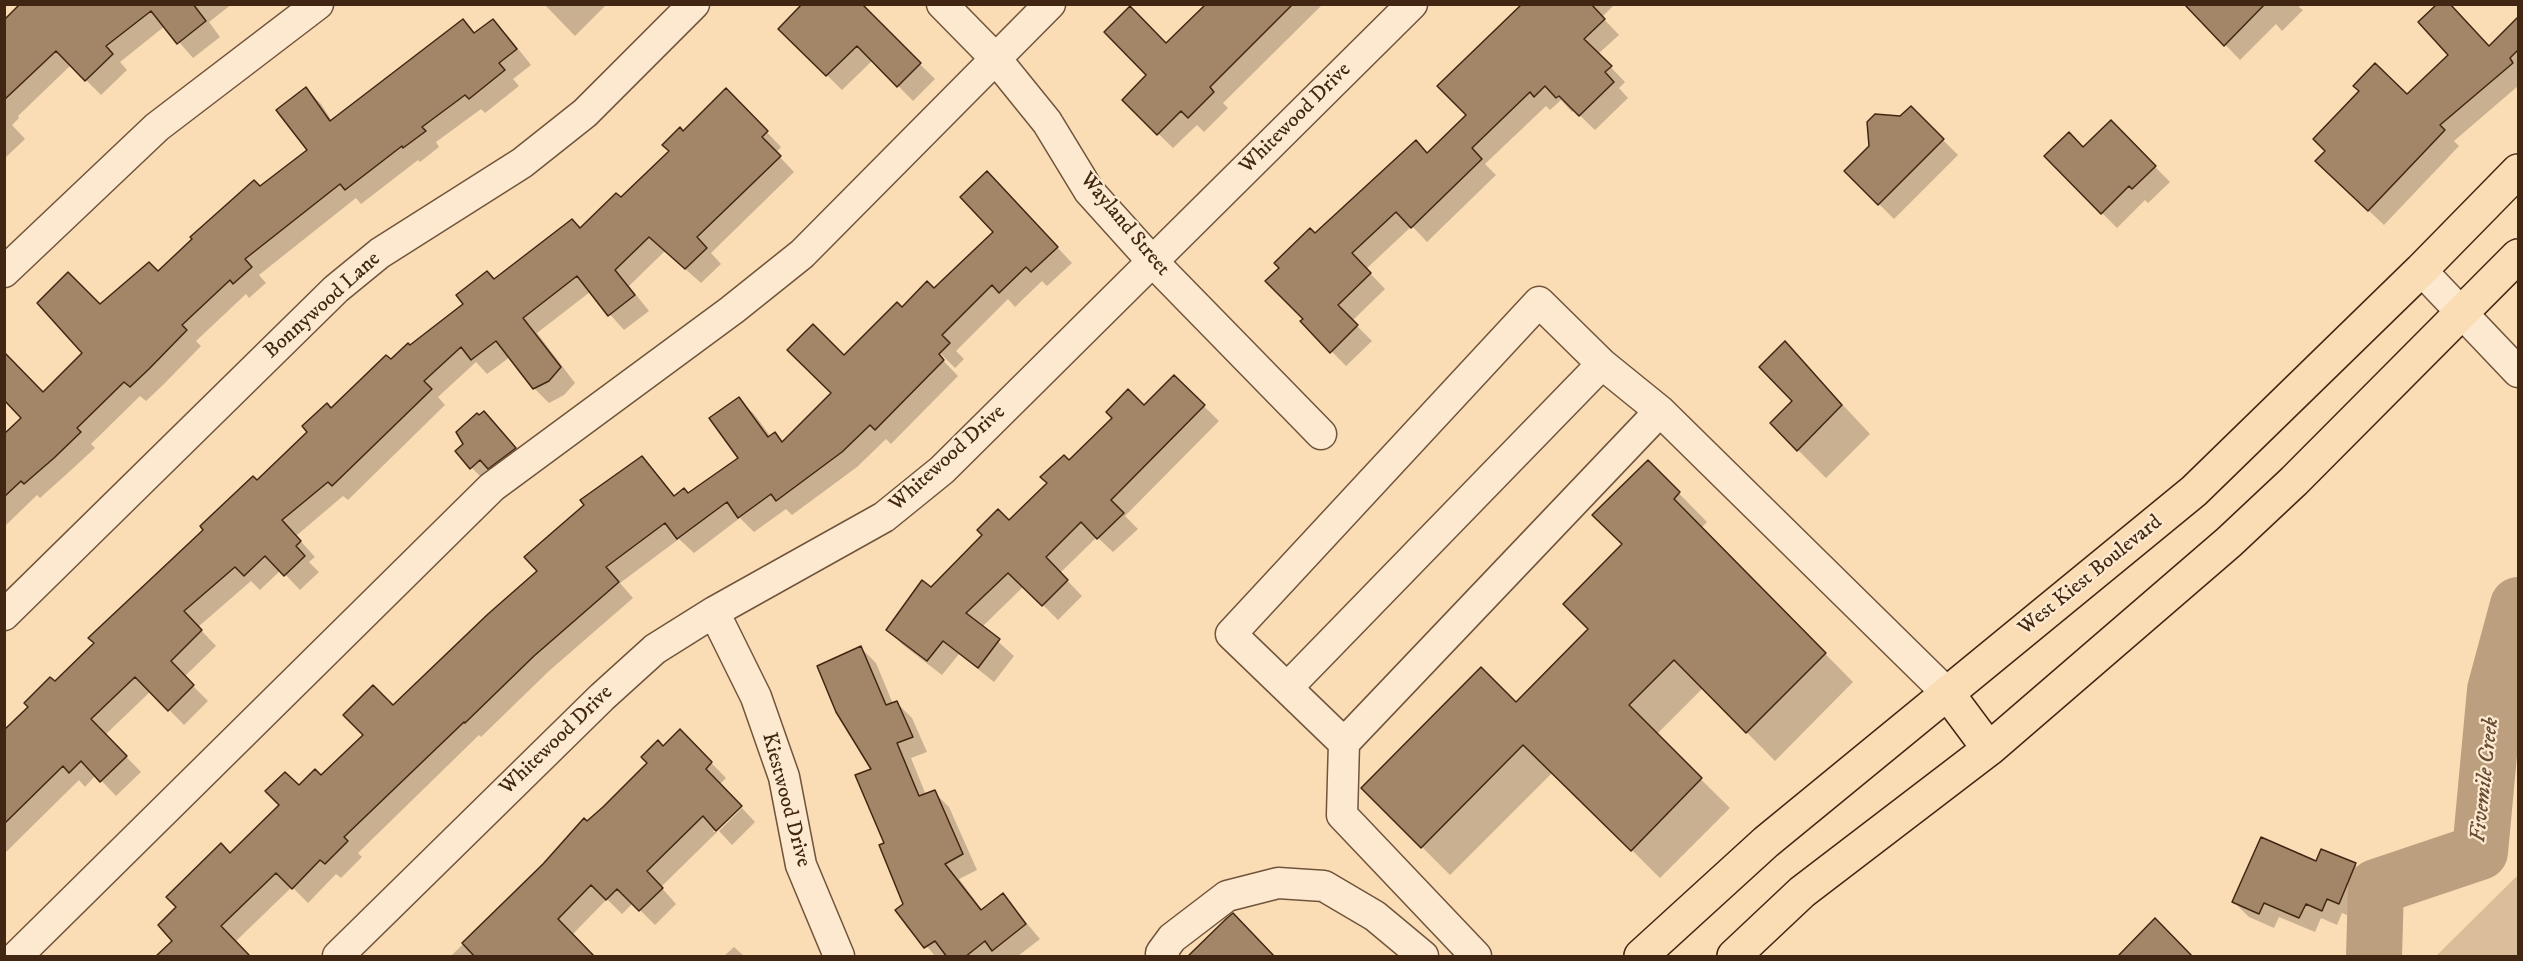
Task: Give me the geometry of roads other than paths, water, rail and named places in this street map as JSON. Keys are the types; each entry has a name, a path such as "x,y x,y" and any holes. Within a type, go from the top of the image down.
{"main road":[{"name":"West Kiest Boulevard","path":"1641,957 1766,842 2194,491 2421,270 2518,171"},
{"path":"1734,957 1802,892 1989,749 2229,542 2294,481 2518,256"},
{"path":"1947,694 1989,749"}],"street":[{"path":"4,272 157,127 318,4"},
{"name":"Bonnywood Lane","path":"4,615 336,289 380,253 522,163 585,112 694,4"},
{"name":"Wayland Street","path":"942,4 996,59 1047,122 1089,191 1153,262 1321,434"},
{"path":"17,957 492,487 732,310 802,254 1050,4"},
{"name":"Whitewood Drive","path":"338,957 602,697 656,649 714,612 884,517 942,470 1412,4"},
{"path":"2421,270 2518,372"},
{"path":"1344,743 1231,634 1539,302 1602,364 1660,411 1947,694"},
{"path":"1288,687 1602,364"},
{"path":"1476,957 1342,815 1344,743 1660,411"},
{"name":"Kiestwood Drive","path":"714,612 756,697 784,777 801,865 839,957"},
{"path":"1164,957 1161,953 1172,938 1227,896 1278,883 1324,886 1375,916 1423,957"}],"waterway":[{"name":"Fivemile Creek","path":"2374,956 2376,887 2480,852 2495,690 2518,605"}]}
